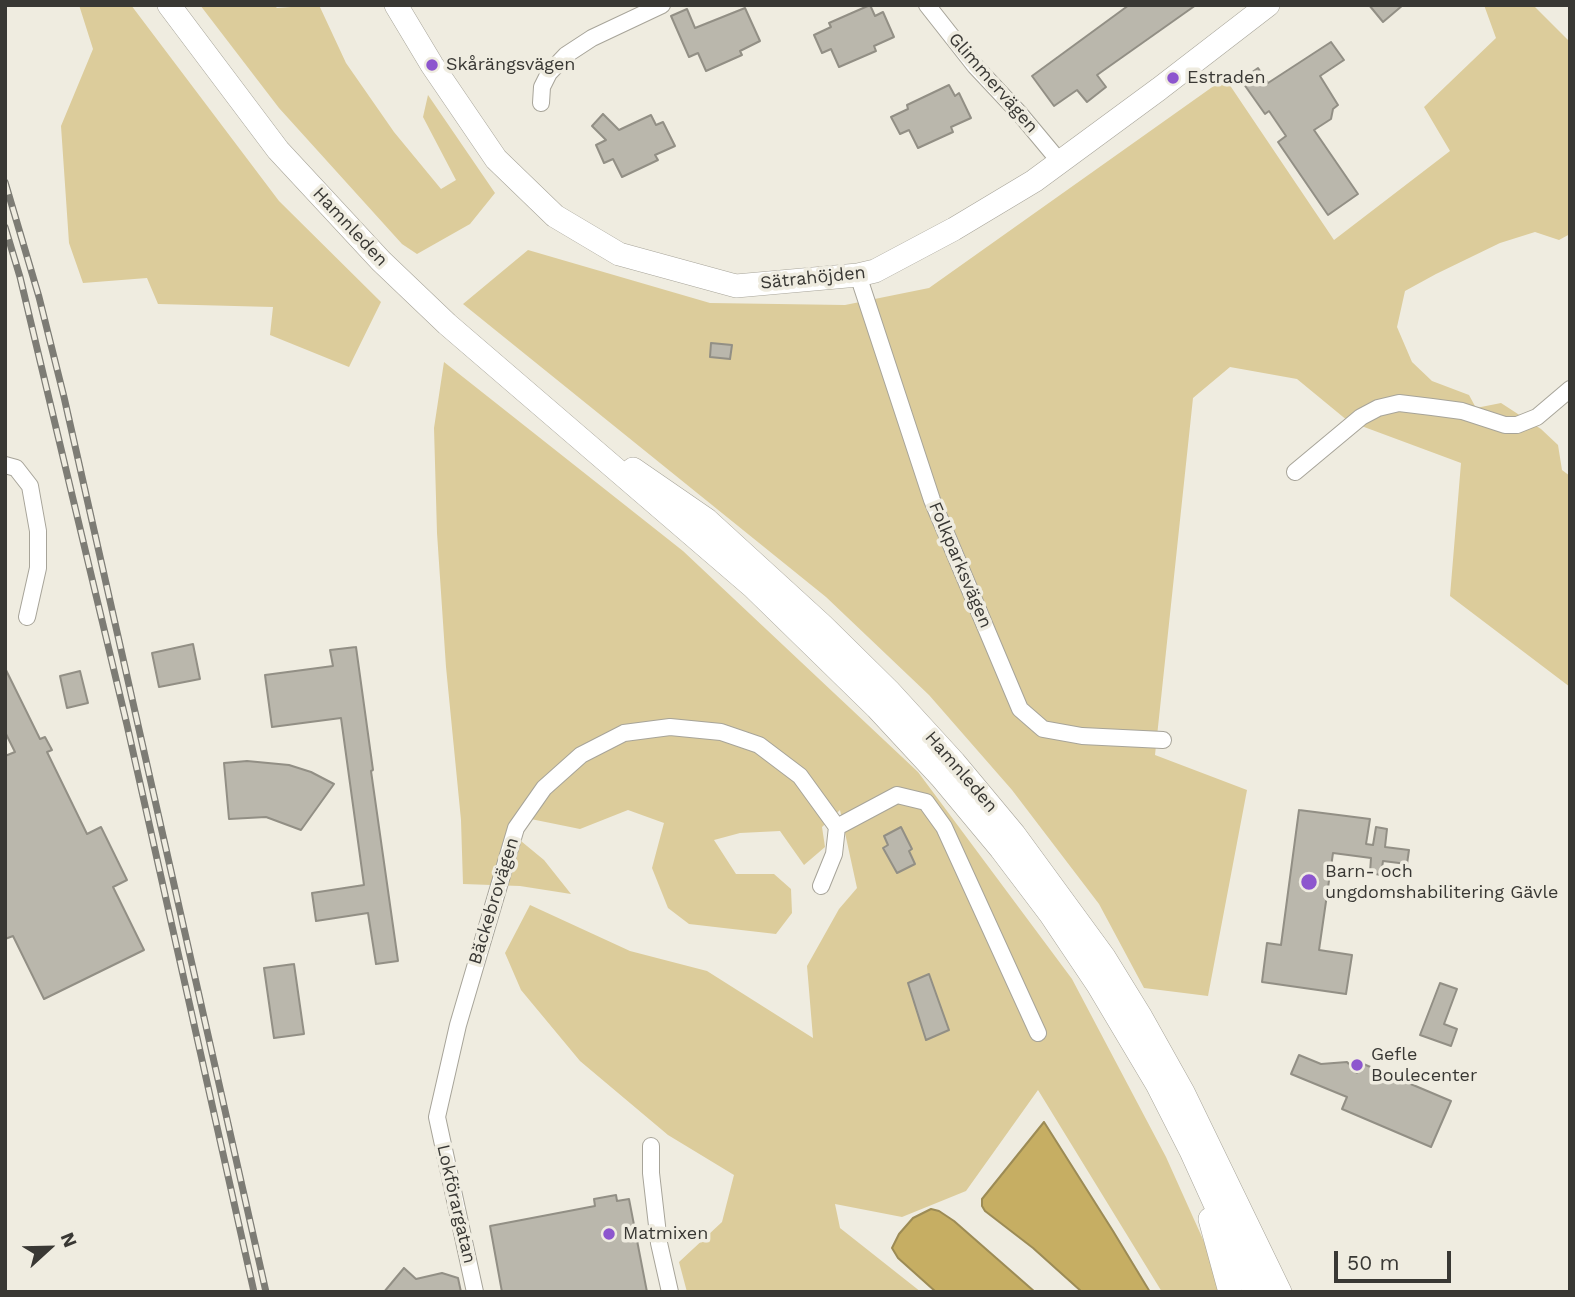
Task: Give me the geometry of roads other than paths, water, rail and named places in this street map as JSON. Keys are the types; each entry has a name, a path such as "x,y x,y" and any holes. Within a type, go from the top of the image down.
{"main road":[{"name":"Hamnleden","path":"169,5 278,149 381,261 447,324 753,587 877,708 941,777 1018,871 1098,985 1157,1084 1255,1292"},
{"name":"Sätrahöjden","path":"396,5 438,74 496,159 555,216 619,254 736,286 858,275 875,271 954,229 1034,181 1060,162 1166,84 1254,9"},
{"name":"Hamnleden","path":"561,420 661,487 726,538 842,644 954,762 1014,834 1104,957 1141,1017 1183,1092 1280,1292"},
{"name":"Hamnleden","path":"1191,1152 1230,1292"},
{"name":"Hamnleden","path":"1245,1221 1272,1292"}],"street":[{"path":"541,103 542,87 549,73 566,55 592,38 662,5"},
{"name":"Glimmervägen","path":"927,5 975,66 1060,162"},
{"name":"Folkparksvägen","path":"858,275 932,500 1020,709 1044,729 1082,736 1163,740"},
{"path":"1295,472 1361,417 1378,408 1399,403 1432,407 1462,411 1504,425 1517,425 1537,416 1570,389"},
{"path":"5,465 16,468 30,486 38,531 38,568 27,617"},
{"name":"Bäckebrovägen","path":"437,1117 458,1025 516,828 544,788 581,755 624,733 670,727 721,732 759,746 800,776 837,827"},
{"path":"821,886 834,854 837,827 897,794 926,802 944,827 1038,1033"},
{"name":"Lokförargatan","path":"437,1117 475,1292"},
{"path":"651,1146 651,1173 659,1243 670,1292"}],"railway":[{"path":"5,182 39,297 64,397 266,1292"},
{"path":"5,227 20,277 127,725 254,1292"}],"place":[{"name":"Skårängsvägen","path":"432,65"},
{"name":"Estraden","path":"1173,78"},
{"name":"Barn- och ungdomshabilitering Gävle","path":"1309,882"},
{"name":"Gefle Boulecenter","path":"1357,1065"},
{"name":"Matmixen","path":"609,1234"}]}
